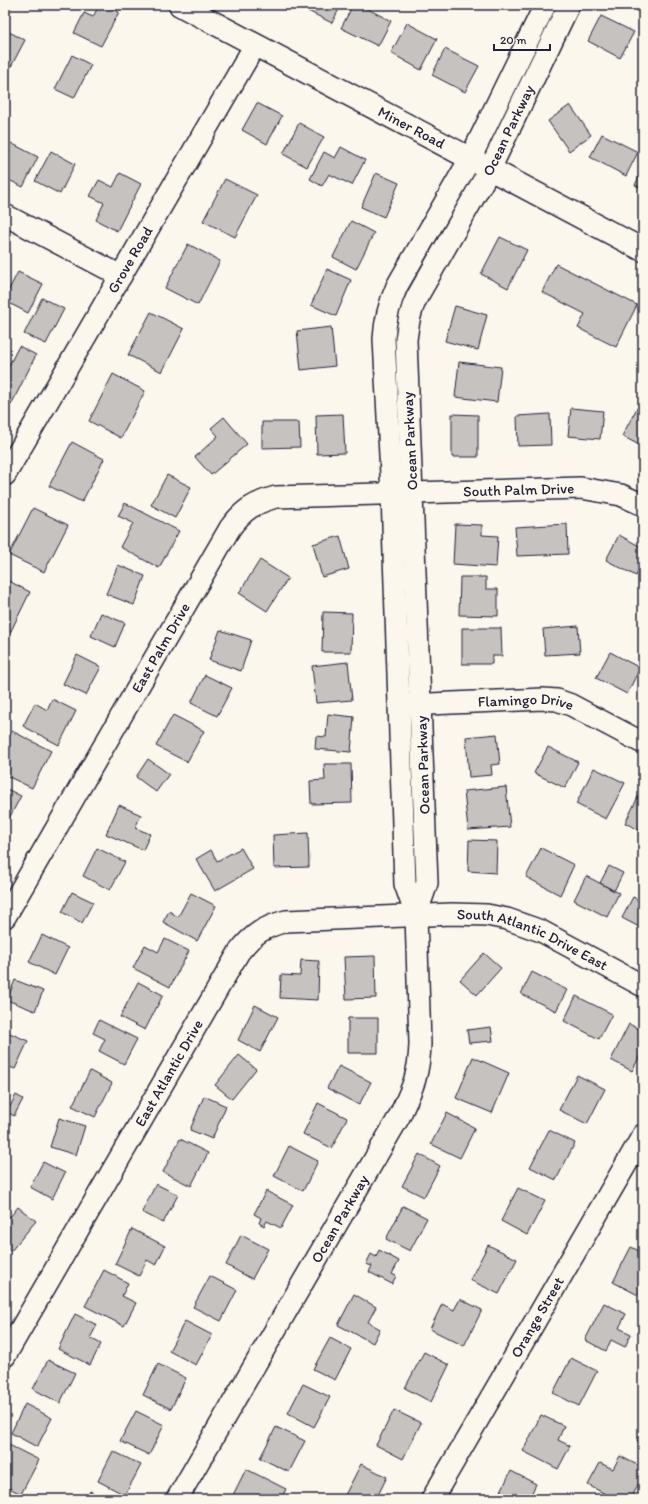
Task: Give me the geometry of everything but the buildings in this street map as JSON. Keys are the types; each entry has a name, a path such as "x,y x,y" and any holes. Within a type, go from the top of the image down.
{"street":[{"name":"Miner Road","path":"180,5 643,250"},
{"name":"Ocean Parkway","path":"177,1499 398,1117 415,1083 419,1064 420,1044 416,915 404,884 392,494 384,339 388,311 398,286 470,159 545,5"},
{"name":"Ocean Parkway","path":"416,915 427,883 406,340 409,316 417,297 490,169 569,5"},
{"name":"Grove Road","path":"5,475 12,448 121,276 255,45"},
{"path":"5,214 121,276"},
{"name":"South Palm Drive","path":"392,494 581,488 621,495 643,505"},
{"name":"East Palm Drive","path":"5,917 226,535 238,517 249,507 276,497 392,494"},
{"name":"Flamingo Drive","path":"398,706 543,699 557,700 571,705 643,743"},
{"name":"South Atlantic Drive East","path":"416,915 487,915 523,924 541,931 643,986"},
{"name":"East Atlantic Drive","path":"5,1356 235,959 248,941 259,931 286,921 416,915"},
{"name":"Orange Street","path":"432,1499 643,1135"}]}
